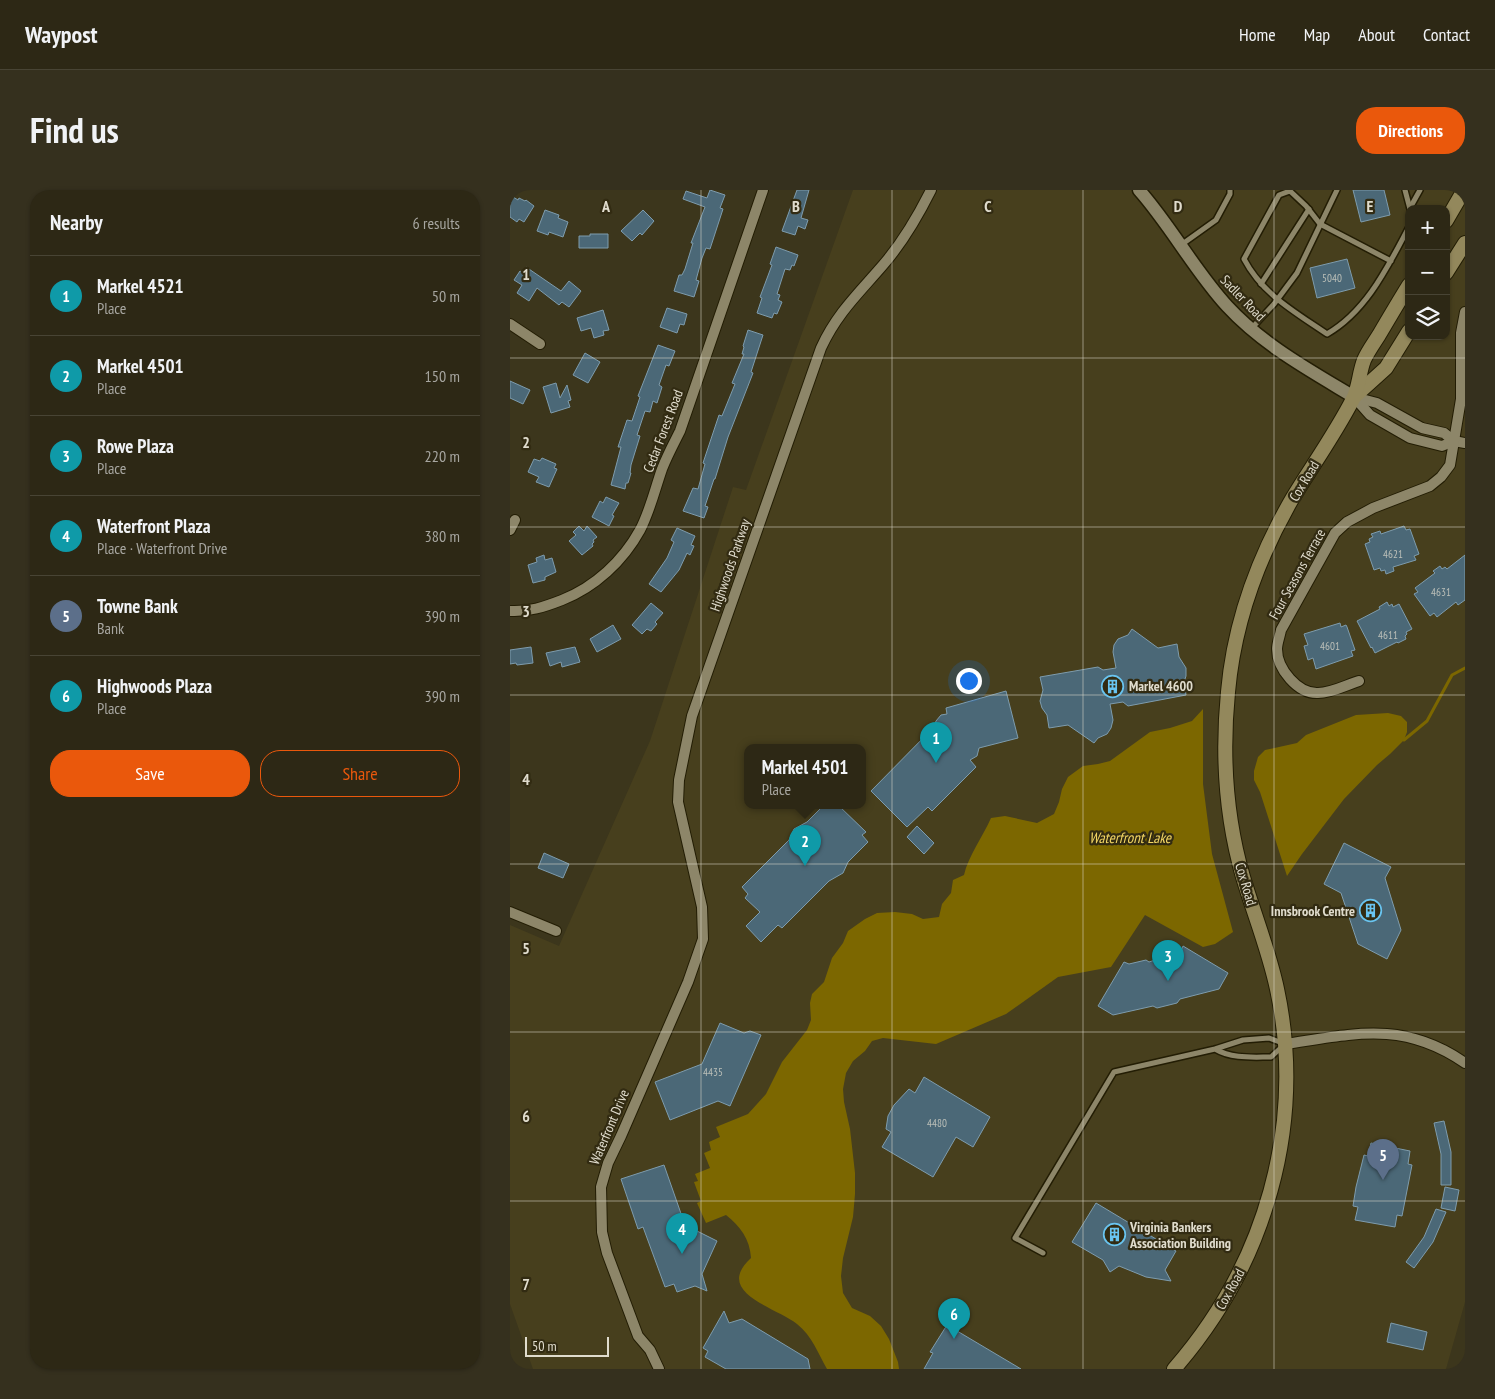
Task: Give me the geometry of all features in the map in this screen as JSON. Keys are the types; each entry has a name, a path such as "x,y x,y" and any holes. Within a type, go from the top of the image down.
{"main road":[{"path":"1450,214 1464,190"},
{"path":"1450,267 1465,243"},
{"name":"Cox Road","path":"1174,1369 1204,1333 1222,1306 1246,1260 1266,1211 1275,1176 1286,1106 1285,1044 1276,988 1266,947 1239,860 1230,813 1226,762 1228,693 1238,634 1250,594 1269,543 1354,397 1365,358 1405,292"},
{"name":"Cox Road","path":"1354,397 1386,368 1405,337"}],"street":[{"name":"Cedar Forest Road","path":"510,611 519,612 539,608 574,595 612,568 636,537 663,468 680,431 763,190"},
{"name":"Highwoods Parkway","path":"688,982 703,939 703,921 678,802 679,780 692,716 820,348 829,329 839,315 862,286 883,265 902,240 919,214 931,190"},
{"name":"Sadler Road","path":"1139,190 1159,214 1202,277 1226,306 1286,357 1354,397"},
{"name":"Four Seasons Terrace","path":"1359,681 1326,692 1309,692 1300,689 1282,667 1278,656 1277,648 1282,630 1335,533 1347,522 1373,508 1430,486 1442,477 1450,465 1461,399 1461,333 1465,312"},
{"path":"510,324 540,344"},
{"path":"1354,397 1370,415 1410,438 1442,446 1454,441 1465,443"},
{"path":"510,530 515,520"},
{"path":"510,912 556,931"},
{"name":"Waterfront Drive","path":"659,1369 650,1350 638,1336 607,1253 602,1232 600,1187 608,1163 688,982"},
{"path":"1285,1044 1354,1034 1385,1033 1415,1038 1434,1044 1450,1052 1465,1063"}],"lane":[{"path":"1181,245 1216,220 1230,194 1230,190"},
{"path":"1251,329 1297,274 1337,190"},
{"path":"1405,190 1409,205"},
{"path":"1412,205 1420,190"},
{"path":"1390,261 1320,224 1309,209 1290,191 1279,195 1244,259 1251,272 1277,300 1327,334 1338,328 1361,307 1390,261 1405,234"},
{"path":"1261,284 1309,209"},
{"path":"1042,1254 1015,1238 1114,1072 1215,1049 1243,1040 1269,1038 1285,1044 1271,1056 1224,1054 1215,1049"}],"shaded area":[{"path":"853,190 1465,190 1465,1302 1446,1369 533,1369 510,1304 510,925 559,946 650,741 733,487 746,490"}],"water":[{"name":"Waterfront Lake","path":"1203,709 1203,784 1212,854 1233,932 1215,944 1203,947 1145,915 1111,967 1058,977 1006,1014 936,1044 883,1038 872,1041 865,1051 853,1061 846,1073 843,1089 850,1129 855,1173 855,1194 853,1217 843,1258 841,1276 843,1293 852,1308 870,1316 881,1326 889,1339 899,1369 827,1369 807,1334 797,1324 763,1305 743,1290 739,1281 741,1270 751,1258 749,1245 740,1228 726,1215 706,1223 697,1203 701,1201 694,1182 698,1181 695,1174 710,1168 704,1153 711,1150 709,1142 720,1137 716,1127 748,1114 766,1094 782,1062 807,1030 811,1020 810,1003 812,994 824,982 832,958 843,943 848,931 877,913 895,912 912,914 923,919 939,917 942,904 951,893 953,880 964,875 972,854 991,818 1005,816 1037,823 1054,814 1068,777 1083,766 1110,761 1150,732 1192,721"},
{"path":"1388,713 1401,716 1407,722 1407,732 1404,740 1344,799 1287,876 1260,792 1254,780 1254,771 1258,757 1265,750 1297,743 1306,735 1356,715"}],"building":[{"path":"710,190 725,195 720,208 723,209 710,249 706,248 702,258 696,280 699,281 694,297 674,291 679,275 682,275 685,269 693,243 691,243 705,207 683,199 686,191 707,198"},
{"path":"797,190 809,190 801,218 808,220 805,229 798,226 795,235 782,231"},
{"path":"1353,190 1384,190 1390,215 1361,222"},
{"path":"510,195 518,200 519,198 526,200 534,206 524,222 519,219 517,222 510,217"},
{"path":"545,210 559,215 558,218 568,222 563,237 549,232 548,235 537,231"},
{"path":"643,210 654,221 642,235 640,233 632,241 621,231"},
{"path":"590,234 608,234 608,248 579,248 579,236 590,236"},
{"path":"776,247 798,255 794,266 792,265 790,270 785,269 777,294 780,295 778,300 782,302 777,314 774,313 772,318 757,313 762,298 760,297 772,265 770,264"},
{"path":"1347,259 1355,288 1317,298 1310,268"},
{"path":"526,267 561,291 569,281 581,291 569,307 562,302 559,305 537,288 529,301 517,293 522,285 514,280 520,271 523,273"},
{"path":"667,308 687,314 684,325 680,324 677,333 660,327"},
{"path":"603,310 609,330 603,331 604,335 594,338 591,328 581,331 577,318"},
{"path":"748,330 763,335 751,372 753,373 728,437 705,506 708,507 704,518 683,511 693,488 698,489 705,464 703,463 719,415 722,416 735,384 732,383 744,354 742,354 743,346"},
{"path":"658,345 675,351 669,366 666,365 659,385 662,387 657,403 653,401 650,412 645,411 637,435 640,436 631,465 631,473 625,489 611,485 621,447 618,447 627,420 632,421 640,397 638,396"},
{"path":"585,353 600,362 588,383 573,375"},
{"path":"510,381 530,390 523,404 510,398"},
{"path":"556,383 560,398 567,385 571,400 568,401 570,407 551,413 543,387"},
{"path":"542,458 556,464 554,468 557,469 549,487 536,482 539,477 528,472 534,459 540,461"},
{"path":"606,497 619,503 612,515 614,516 609,526 592,517 600,501 603,503"},
{"path":"579,526 584,531 587,526 597,537 593,540 593,546 582,555 569,541 576,535 573,532"},
{"path":"1404,526 1406,530 1410,529 1419,554 1414,556 1416,560 1393,567 1394,571 1386,574 1385,570 1381,571 1380,568 1374,570 1365,544 1370,542 1369,539 1373,537 1371,534 1380,531 1381,534"},
{"path":"677,528 695,536 691,545 694,546 690,555 687,553 679,570 661,592 649,584 667,558 674,542 671,540"},
{"path":"544,555 545,560 552,558 556,572 545,577 545,580 533,583 528,565 537,562 536,558"},
{"path":"1465,555 1465,600 1458,605 1456,602 1437,617 1434,613 1430,616 1414,594 1418,592 1415,588 1435,573 1433,571 1440,566 1442,569 1445,567 1447,569"},
{"path":"1387,602 1389,606 1392,604 1393,607 1399,604 1412,629 1406,632 1406,639 1375,653 1357,621 1380,609 1379,607"},
{"path":"651,603 663,613 655,622 657,624 651,631 647,629 642,634 632,625"},
{"path":"1340,623 1341,627 1346,625 1347,627 1355,650 1351,651 1353,656 1316,669 1313,658 1308,660 1304,646 1308,645 1304,634"},
{"path":"613,625 621,639 597,652 590,639"},
{"name":"Markel 4600","path":"1132,629 1158,648 1177,644 1179,657 1186,668 1184,682 1186,695 1128,706 1123,702 1110,704 1113,720 1111,728 1107,734 1098,738 1094,743 1068,725 1049,728 1047,715 1040,701 1043,690 1040,677 1098,667 1103,670 1116,668 1113,652 1114,645 1118,639 1128,635"},
{"path":"531,647 533,663 510,664 510,650"},
{"path":"575,647 580,662 562,667 561,662 550,666 546,653"},
{"path":"1006,691 1018,738 979,748 977,756 970,760 976,767 932,811 928,807 907,827 871,791 934,727 941,715 947,714 946,708"},
{"path":"820,809 842,809 866,832 862,835 868,842 848,862 843,873 829,881 782,928 778,925 761,942 746,926 760,912 745,898 748,894 742,887 789,840 794,829 807,822"},
{"path":"917,826 934,843 924,854 907,837"},
{"name":"Innsbrook Centre","path":"1344,843 1391,867 1385,878 1401,930 1387,959 1358,944 1341,893 1324,884"},
{"path":"544,853 569,864 563,878 538,868"},
{"path":"1183,946 1228,973 1219,989 1180,999 1177,1003 1157,1008 1153,1006 1113,1015 1098,1006 1124,962 1129,964 1146,960 1149,962 1181,951"},
{"path":"720,1023 744,1033 750,1031 761,1035 730,1106 718,1101 670,1120 655,1082 702,1064"},
{"path":"924,1077 990,1117 973,1147 956,1137 933,1177 882,1147 891,1132 886,1129 888,1116 894,1105 909,1089 915,1093"},
{"path":"1444,1121 1451,1152 1451,1185 1441,1185 1441,1154 1434,1123"},
{"path":"1371,1143 1410,1151 1408,1164 1412,1165 1402,1216 1397,1215 1395,1227 1355,1220 1358,1207 1353,1206 1356,1187 1364,1155 1368,1156"},
{"path":"664,1165 685,1225 717,1241 702,1274 707,1291 695,1286 677,1292 674,1284 665,1287 643,1227 638,1229 621,1179"},
{"path":"1445,1187 1459,1190 1455,1211 1441,1208"},
{"name":"Virginia Bankers Association Building","path":"1096,1203 1176,1251 1165,1270 1171,1281 1146,1277 1119,1266 1110,1272 1103,1260 1072,1242"},
{"path":"1436,1209 1446,1212 1433,1242 1414,1268 1406,1262 1424,1237"},
{"path":"724,1311 729,1323 742,1319 808,1359 810,1369 726,1369 705,1357 708,1351 703,1348"},
{"path":"1391,1323 1427,1332 1423,1350 1387,1342"},
{"path":"947,1325 1021,1369 924,1369 933,1353 930,1352"}],"waterway":[{"path":"1404,740 1427,721 1452,675 1465,668"}],"place":[{"name":"Markel 4600","path":"1113,686"},
{"name":"Markel 4521","path":"936,763"},
{"name":"Markel 4501","path":"805,866"},
{"name":"Innsbrook Centre","path":"1371,911"},
{"name":"Rowe Plaza","path":"1168,981"},
{"name":"Towne Bank","path":"1383,1180"},
{"name":"Virginia Bankers Association Building","path":"1114,1235"},
{"name":"Waterfront Plaza","path":"682,1254"},
{"name":"Highwoods Plaza","path":"954,1339"}]}
